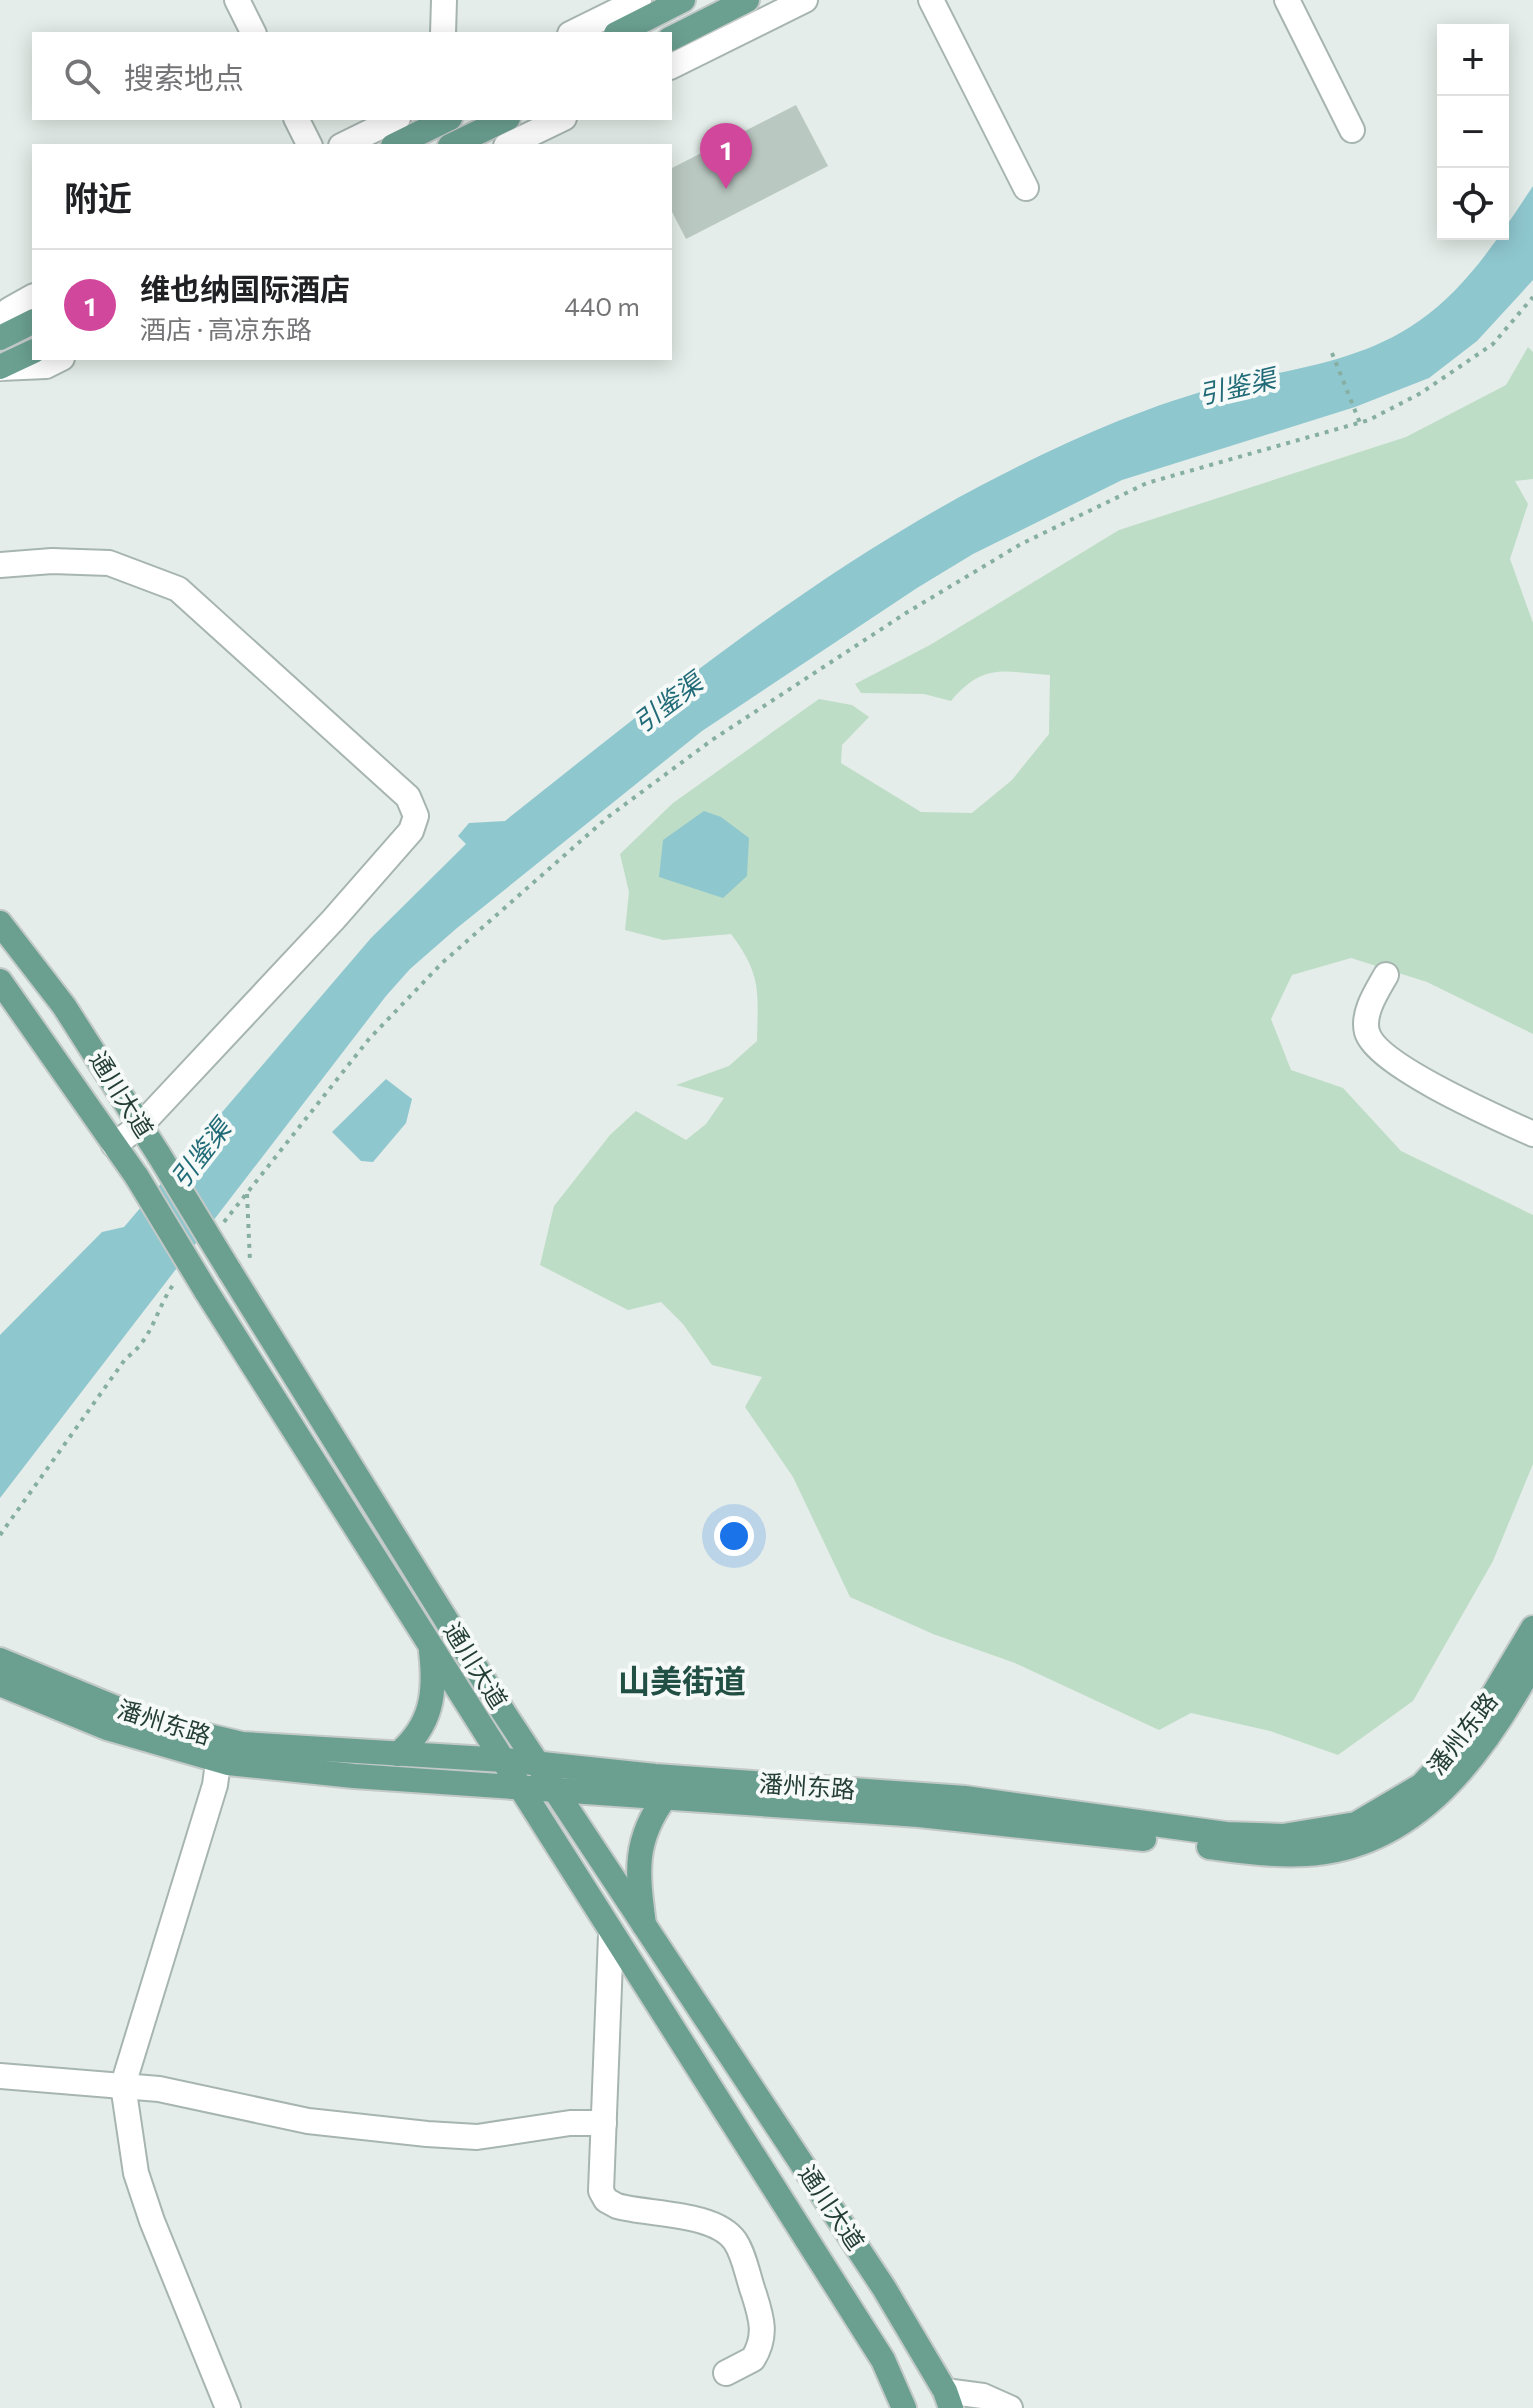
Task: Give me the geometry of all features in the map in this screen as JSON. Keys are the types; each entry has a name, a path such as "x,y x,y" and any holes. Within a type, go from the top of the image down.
{"main road":[{"path":"620,32 683,0"},
{"path":"672,38 747,0"},
{"path":"397,144 444,120"},
{"path":"458,144 504,120"},
{"path":"1,337 32,322"},
{"path":"0,368 32,352"},
{"name":"通川大道","path":"0,923 64,1006 159,1155 239,1267 538,1765 884,2288 948,2399"},
{"name":"通川大道","path":"0,981 137,1177 611,1935 883,2360 904,2408"},
{"name":"潘州东路","path":"0,1660 220,1751 299,1750 504,1760 965,1798 1226,1834 1283,1836 1356,1824 1422,1785 1451,1757 1489,1706 1533,1628"},
{"path":"398,1754 425,1724 432,1705 431,1648"},
{"name":"潘州东路","path":"0,1684 107,1728 354,1776 919,1815 1259,1853 1307,1854 1370,1840 1424,1807 1471,1763 1533,1663"},
{"path":"645,1931 639,1849 651,1816 666,1796"},
{"path":"650,1993 675,1974"}],"street":[{"path":"237,0 253,32"},
{"path":"443,32 444,0"},
{"path":"574,32 639,0"},
{"path":"672,66 805,0"},
{"path":"931,0 1026,188"},
{"path":"1287,0 1352,130"},
{"path":"297,120 309,144"},
{"path":"345,144 394,120"},
{"path":"510,144 560,120"},
{"path":"1,337 9,310 32,297"},
{"path":"0,368 46,366 58,360"},
{"path":"0,565 52,561 109,563 178,589 408,797 416,816 411,831 333,920 141,1125 114,1145"},
{"path":"1386,975 1367,1015 1366,1029 1370,1039 1417,1077 1533,1134"},
{"path":"220,1751 173,1927 123,2085 136,2173 228,2408"},
{"path":"611,1935 600,2183 606,2200 625,2208 703,2222 721,2229 737,2244 762,2317 763,2338 753,2359 726,2373"},
{"path":"0,2076 159,2089 308,2121 427,2134 489,2136 570,2123 604,2123"},
{"path":"948,2399 983,2396 1010,2408"}],"path":[{"path":"221,1226 369,1039 442,963 608,817 712,740 906,613 1021,544 1147,483 1360,423 1421,393 1493,344 1533,297"},
{"path":"1332,353 1360,423"},
{"path":"239,1267 247,1193"},
{"path":"0,1535 126,1358 138,1350 154,1325 166,1293 184,1271"}],"green space":[{"path":"1528,347 1533,352 1533,479 1515,481 1528,504 1510,559 1533,623 1533,1034 1427,982 1351,958 1292,975 1271,1019 1291,1070 1343,1088 1401,1151 1533,1215 1533,1464 1493,1561 1413,1701 1338,1755 1270,1731 1191,1713 1159,1730 1015,1663 933,1634 850,1597 793,1477 745,1407 762,1377 712,1365 683,1324 661,1302 628,1310 540,1265 554,1206 610,1135 636,1111 686,1140 706,1124 724,1098 676,1085 729,1066 757,1041 756,984 748,961 731,934 663,940 625,930 629,892 620,854 673,803 819,699 852,705 869,717 842,745 841,763 921,812 972,813 1012,780 1049,734 1050,675 996,672 974,680 951,701 924,694 861,693 855,684 930,645 1119,530 1406,437 1506,385"}],"water":[{"name":"引鉴渠","path":"1533,186 1533,280 1477,341 1429,378 1355,407 1122,480 973,554 702,731 457,928 410,969 386,996 0,1498 0,1335 102,1232 124,1227 371,938 466,844 458,836 469,823 505,821 677,686 794,600 916,522 980,486 1070,442 1163,404 1226,385 1350,355 1397,335 1453,292 1497,240 1509,240 1509,222"},
{"path":"704,811 721,817 749,838 747,876 723,898 659,877 663,840"},
{"path":"386,1079 412,1099 406,1123 373,1162 361,1161 332,1132"}],"building":[{"path":"796,105 828,166 686,239 672,212 672,168"}],"place":[{"name":"维也纳国际酒店","path":"726,189"}],"district":[{"name":"山美街道","path":"682,1682"}]}
